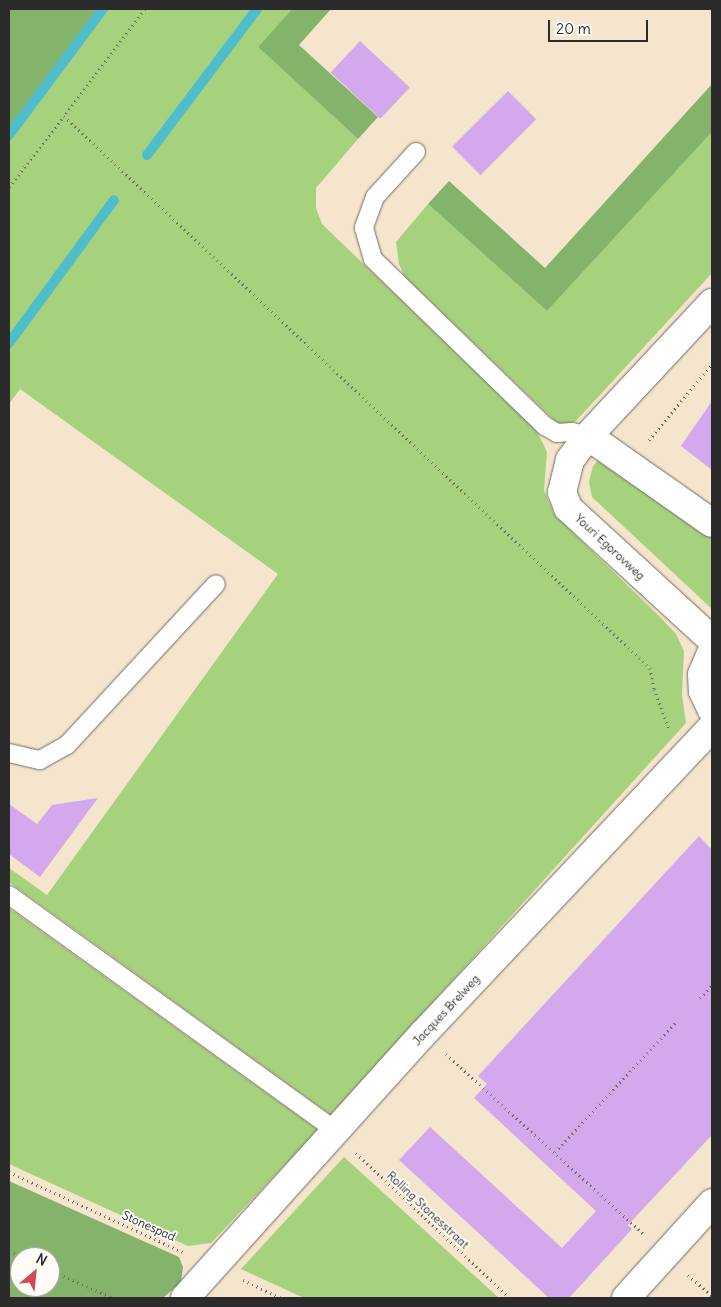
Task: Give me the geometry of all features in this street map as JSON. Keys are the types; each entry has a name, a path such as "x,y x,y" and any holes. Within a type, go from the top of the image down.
{"street":[{"name":"Youri Egorovweg","path":"712,303 588,436 570,460 563,478 562,492 568,508 712,640"},
{"path":"588,436 712,523"},
{"path":"712,651 702,674 703,690 712,710"},
{"name":"Jacques Brelweg","path":"185,1298 423,1034 712,727"},
{"path":"626,1298 712,1204"}],"lane":[{"path":"416,152 375,197 364,228 373,259 546,426 557,433 572,432 588,436"},
{"path":"9,753 40,760 67,745 216,584"},
{"path":"9,894 336,1131"}],"path":[{"path":"9,187 145,9"},
{"path":"64,116 650,668 661,714 672,734"},
{"path":"646,444 712,364"},
{"path":"700,998 712,985"},
{"path":"555,1152 677,1021"},
{"path":"423,1034 712,1296"},
{"name":"Rolling Stonesstraat","path":"336,1131 371,1168 510,1298"},
{"name":"Stonespad","path":"9,1172 281,1298"},
{"path":"60,1274 114,1298"}],"green space":[{"path":"9,9 99,9 9,128"},
{"path":"99,9 292,9 258,47 358,139 316,188 316,208 322,224 537,431 547,452 544,490 554,514 661,618 676,634 684,651 682,695 686,723 331,1115 9,882 9,868 47,895 278,574 20,389 9,404 9,128"},
{"path":"292,9 331,9 299,45 378,117 358,139 258,47"},
{"path":"712,84 712,132 547,311 428,204 449,181 545,268"},
{"path":"712,132 712,273 576,421 566,425 556,422 404,276 399,264 396,242 428,204 547,311"},
{"path":"605,452 712,531 712,609 592,497 589,482 593,466"},
{"path":"9,908 318,1130 211,1243 188,1246 9,1164"},
{"path":"344,1157 499,1298 304,1298 241,1269"},
{"path":"9,1181 179,1257 183,1267 181,1282 163,1298 9,1298"}],"building":[{"path":"360,41 410,87 380,119 331,72"},
{"path":"508,91 536,119 480,175 452,147"},
{"path":"712,401 712,470 681,446"},
{"path":"98,798 40,877 9,854 9,804 37,824 52,805"},
{"path":"699,836 712,850 712,1135 628,1225 632,1229 569,1298 549,1298 399,1160 430,1127 562,1248 596,1211 474,1098 487,1084 478,1076"}],"waterway":[{"path":"9,135 103,9"},
{"path":"147,155 257,9"},
{"path":"9,343 114,200"}]}
